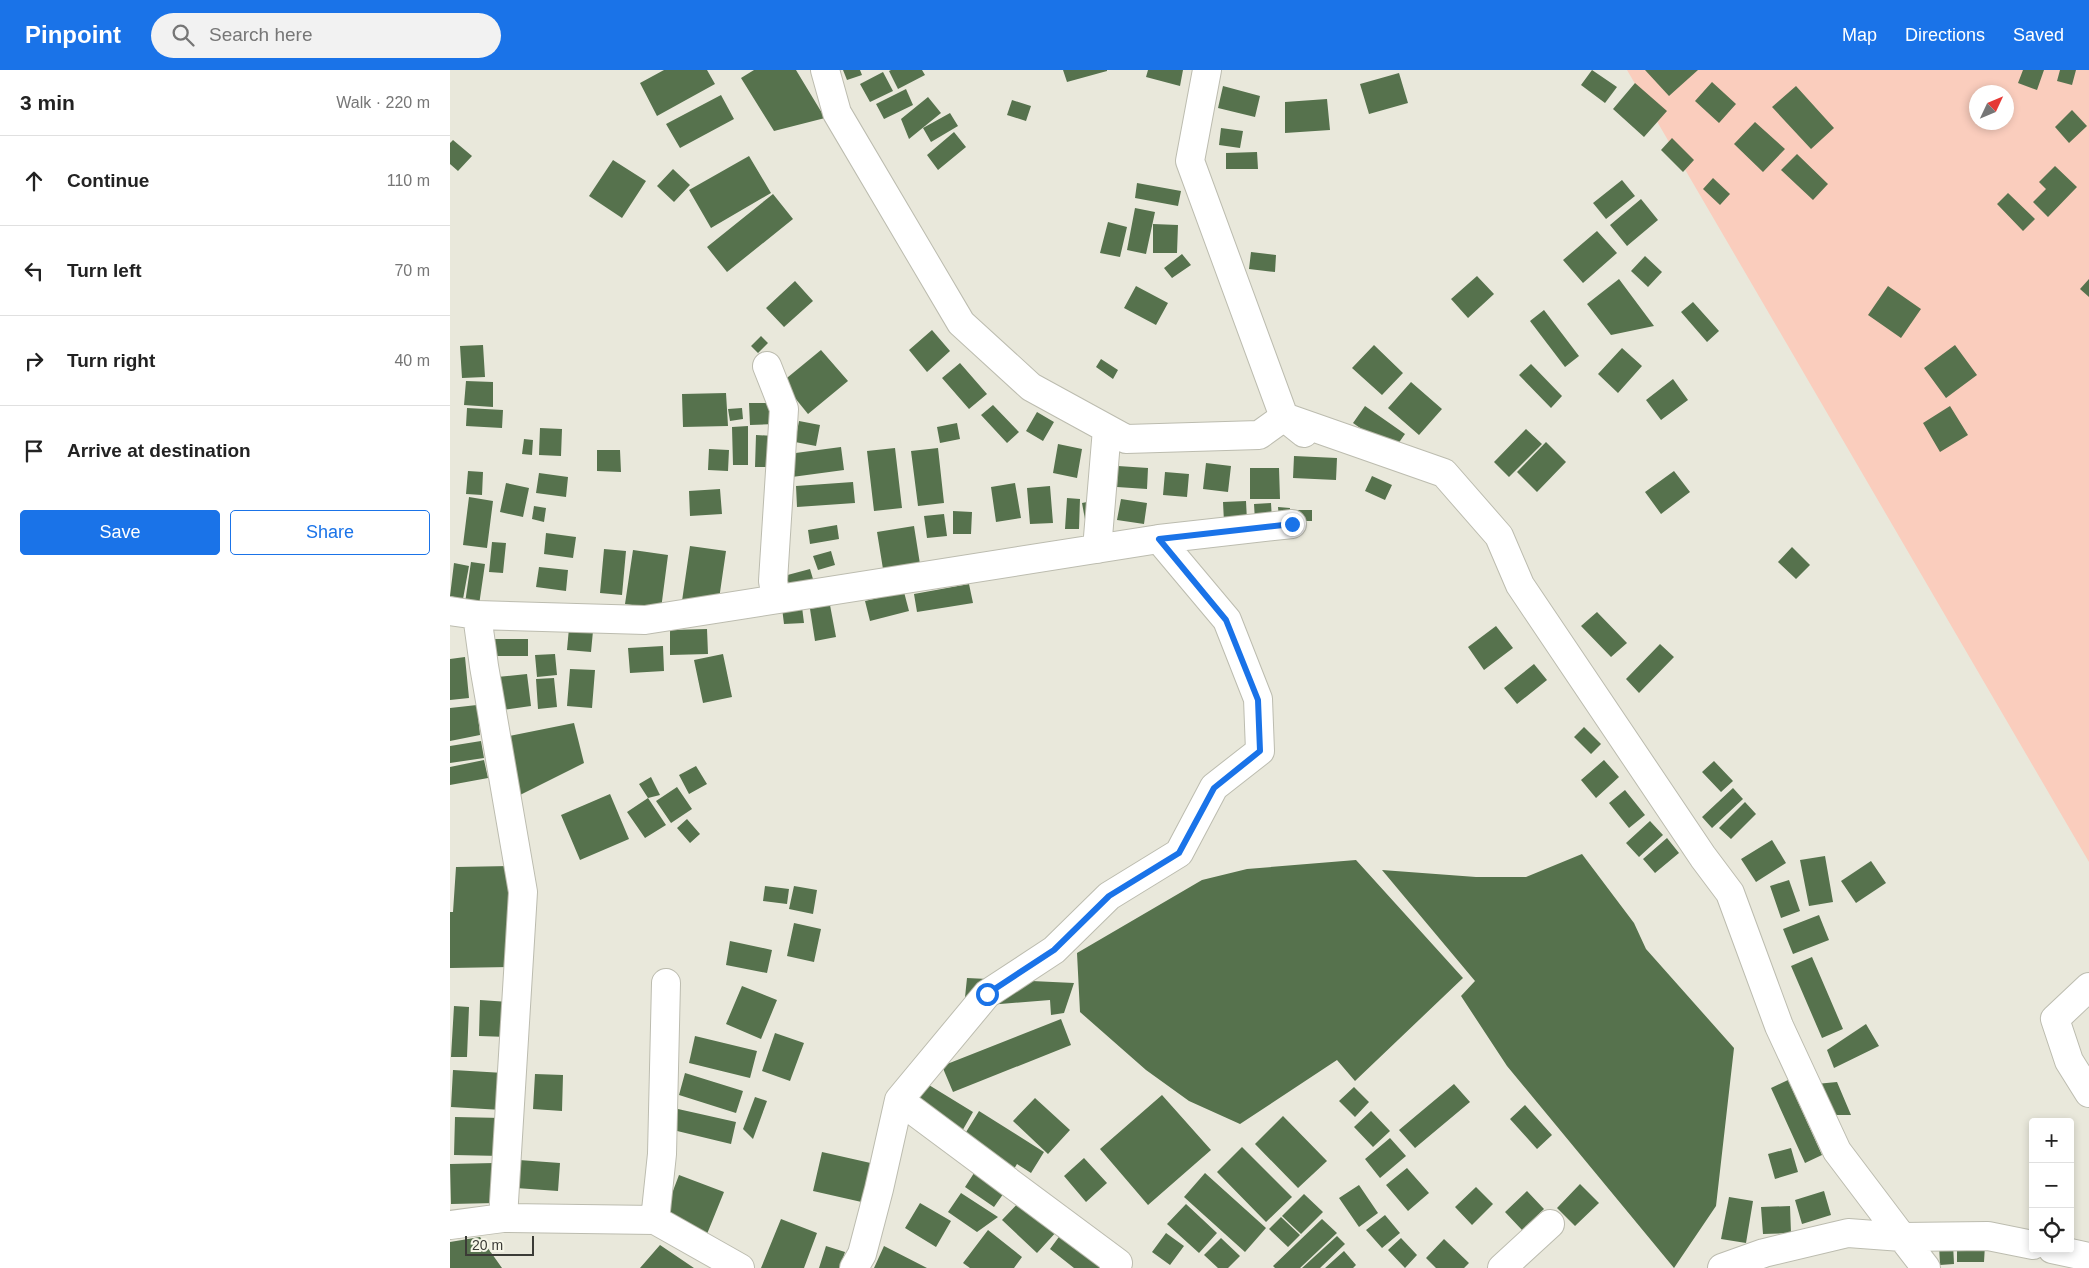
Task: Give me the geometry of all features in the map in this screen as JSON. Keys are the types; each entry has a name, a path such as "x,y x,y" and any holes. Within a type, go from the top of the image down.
{"street":[{"path":"825,70 837,113 960,323 1031,387 1126,439 1260,435 1294,425 1444,473 1499,536 1520,585 1703,857 1730,893 1780,1026 1837,1151 1926,1268"},
{"path":"1208,70 1190,161 1294,425"},
{"path":"767,366 784,409 773,581 776,599"},
{"path":"1097,549 1107,429"},
{"path":"450,611 477,616 645,620 1159,539 1292,524"},
{"path":"854,1268 862,1254 899,1100 987,994 1054,950 1109,896 1179,853 1214,788 1260,751 1258,700 1226,620 1159,539"},
{"path":"477,616 523,892 502,1218"},
{"path":"655,1220 662,1154 666,983"},
{"path":"2089,987 2055,1019 2069,1061 2089,1093"},
{"path":"899,1100 1118,1263 1114,1268"},
{"path":"450,1224 502,1218 655,1220 740,1268"},
{"path":"1502,1268 1550,1224"},
{"path":"1722,1268 1764,1253 1848,1233 1902,1237 1988,1236 2029,1244"},
{"path":"2070,1253 2089,1257"}],"shaded area":[{"path":"1627,70 2089,70 2089,862"}],"building":[{"path":"664,70 707,70 715,84 657,116 640,83"},
{"path":"754,70 796,70 825,118 774,131 741,78"},
{"path":"843,70 860,70 862,75 847,80"},
{"path":"922,70 925,75 898,89 889,71"},
{"path":"1063,70 1107,70 1107,71 1067,82"},
{"path":"1148,70 1183,70 1180,86 1146,77"},
{"path":"1592,70 1617,87 1605,103 1581,85"},
{"path":"1645,70 1698,70 1669,96"},
{"path":"2023,70 2044,70 2037,90 2018,83"},
{"path":"2060,70 2076,70 2072,85 2057,81"},
{"path":"883,72 893,91 870,102 860,84"},
{"path":"1399,73 1408,103 1369,114 1360,84"},
{"path":"1712,82 1736,104 1719,123 1695,101"},
{"path":"1635,83 1667,111 1644,137 1613,109"},
{"path":"1223,86 1260,96 1255,117 1218,108"},
{"path":"1796,86 1834,128 1811,149 1772,107"},
{"path":"906,89 913,105 884,119 876,104"},
{"path":"721,95 734,119 680,148 666,124"},
{"path":"928,97 941,113 909,139 901,119"},
{"path":"1327,99 1330,130 1285,133 1285,102"},
{"path":"1012,100 1031,106 1026,121 1007,115"},
{"path":"2072,110 2087,126 2069,143 2055,127"},
{"path":"950,113 958,126 931,142 923,128"},
{"path":"1755,122 1785,149 1763,172 1734,144"},
{"path":"1221,128 1243,131 1240,148 1219,145"},
{"path":"954,132 966,147 938,170 927,155"},
{"path":"1672,138 1694,160 1683,172 1661,150"},
{"path":"453,140 472,156 458,171 450,164 450,143"},
{"path":"1257,152 1258,169 1226,169 1226,153"},
{"path":"1797,154 1828,184 1813,200 1781,170"},
{"path":"749,156 771,193 711,228 689,190"},
{"path":"613,160 646,181 622,218 589,196"},
{"path":"2055,166 2077,187 2048,217 2033,202 2046,189 2039,182"},
{"path":"673,169 690,185 674,202 657,186"},
{"path":"1713,178 1730,194 1720,205 1703,189"},
{"path":"1622,180 1635,196 1606,219 1593,203"},
{"path":"1137,183 1181,191 1178,206 1135,198"},
{"path":"2008,193 2035,219 2023,231 1997,204"},
{"path":"773,194 793,219 727,272 707,247"},
{"path":"1641,199 1658,220 1627,246 1610,225"},
{"path":"1135,208 1155,212 1146,254 1127,250"},
{"path":"1108,222 1127,227 1120,257 1100,253"},
{"path":"1153,224 1178,225 1177,253 1153,253"},
{"path":"1597,231 1617,253 1583,283 1563,260"},
{"path":"1251,252 1276,255 1275,272 1249,269"},
{"path":"1182,254 1191,265 1172,278 1164,268"},
{"path":"1645,256 1662,272 1648,287 1631,271"},
{"path":"1477,276 1494,294 1468,318 1451,299"},
{"path":"1619,279 1654,326 1611,335 1587,304"},
{"path":"2089,279 2089,297 2080,289"},
{"path":"795,281 813,301 784,327 766,308"},
{"path":"1136,286 1168,303 1156,325 1124,308"},
{"path":"1888,286 1921,309 1901,338 1868,315"},
{"path":"1693,302 1719,331 1707,342 1681,312"},
{"path":"1544,310 1579,356 1565,367 1530,321"},
{"path":"932,330 950,351 927,372 909,350"},
{"path":"761,336 768,343 758,353 751,346"},
{"path":"483,345 485,377 462,378 460,346"},
{"path":"1374,345 1403,373 1382,395 1352,368"},
{"path":"1955,345 1977,375 1946,398 1924,368"},
{"path":"1622,348 1642,366 1618,393 1598,374"},
{"path":"821,350 848,381 808,414 782,382"},
{"path":"1101,359 1118,370 1113,379 1096,367"},
{"path":"960,363 987,394 969,409 942,378"},
{"path":"1531,364 1562,396 1551,408 1519,375"},
{"path":"1673,379 1688,400 1661,420 1646,400"},
{"path":"466,381 493,382 493,407 464,405"},
{"path":"1411,382 1442,409 1419,435 1388,408"},
{"path":"726,393 728,426 683,427 682,394"},
{"path":"749,403 774,403 775,424 750,425"},
{"path":"993,405 1019,432 1007,443 981,415"},
{"path":"1365,406 1405,434 1393,451 1353,423"},
{"path":"1950,406 1968,435 1940,452 1923,423"},
{"path":"467,408 503,410 502,428 466,426"},
{"path":"742,408 743,419 730,421 728,409"},
{"path":"1037,412 1054,422 1043,441 1026,431"},
{"path":"799,421 820,425 816,446 795,442"},
{"path":"957,423 960,439 940,443 937,427"},
{"path":"748,426 748,465 733,465 732,427"},
{"path":"540,428 562,429 561,456 539,455"},
{"path":"1526,429 1542,444 1509,477 1494,462"},
{"path":"756,435 774,436 773,467 755,467"},
{"path":"524,439 533,440 532,455 522,454"},
{"path":"1546,442 1566,462 1537,492 1517,472"},
{"path":"1058,444 1082,449 1077,478 1053,473"},
{"path":"841,447 844,470 792,477 788,454"},
{"path":"895,448 902,508 874,511 867,451"},
{"path":"938,448 944,503 918,506 911,451"},
{"path":"709,449 729,450 728,471 708,470"},
{"path":"597,450 620,450 621,472 597,471"},
{"path":"1294,456 1337,458 1336,480 1293,478"},
{"path":"1206,463 1231,466 1228,492 1203,489"},
{"path":"1118,466 1148,468 1147,489 1117,487"},
{"path":"1250,468 1279,468 1280,499 1250,499"},
{"path":"468,471 483,472 482,495 466,494"},
{"path":"1674,471 1690,492 1661,514 1645,492"},
{"path":"1165,472 1189,474 1187,497 1163,495"},
{"path":"539,473 568,477 566,497 536,493"},
{"path":"1372,476 1392,485 1385,500 1365,491"},
{"path":"853,482 855,503 797,507 796,486"},
{"path":"506,483 529,488 523,517 500,512"},
{"path":"1015,483 1021,518 996,522 991,487"},
{"path":"1050,486 1053,523 1030,524 1027,488"},
{"path":"720,489 722,514 690,516 689,491"},
{"path":"469,497 493,501 487,548 463,545"},
{"path":"1067,498 1080,499 1079,529 1065,529"},
{"path":"1121,499 1147,503 1144,524 1117,520"},
{"path":"1092,501 1086,525 1082,503"},
{"path":"1246,501 1247,521 1224,522 1223,502"},
{"path":"1271,503 1272,520 1255,521 1254,504"},
{"path":"534,506 546,508 544,522 532,519"},
{"path":"1278,507 1290,508 1289,520 1279,519"},
{"path":"1293,510 1312,510 1312,521 1293,521"},
{"path":"953,511 972,512 971,534 953,534"},
{"path":"944,514 947,536 927,538 924,516"},
{"path":"837,525 839,539 810,544 808,530"},
{"path":"914,526 920,564 883,569 877,532"},
{"path":"546,533 576,537 573,558 544,554"},
{"path":"492,542 506,543 503,573 489,572"},
{"path":"690,546 726,551 718,606 682,601"},
{"path":"1792,547 1810,565 1796,579 1778,562"},
{"path":"604,549 626,551 622,595 600,593"},
{"path":"633,550 668,555 661,609 625,604"},
{"path":"831,551 835,565 818,570 813,556"},
{"path":"471,562 485,564 479,605 465,603"},
{"path":"454,563 469,566 463,599 450,596"},
{"path":"539,567 568,570 566,591 536,587"},
{"path":"810,569 813,579 783,588 780,577"},
{"path":"969,584 973,603 917,612 914,594"},
{"path":"904,592 909,611 870,621 865,601"},
{"path":"830,605 836,637 815,641 810,609"},
{"path":"802,607 804,623 784,624 782,608"},
{"path":"1597,612 1627,643 1611,657 1581,626"},
{"path":"1496,626 1513,648 1484,670 1468,647"},
{"path":"569,628 593,631 591,652 567,650"},
{"path":"707,629 708,654 670,655 670,630"},
{"path":"488,639 528,639 528,656 488,656"},
{"path":"1660,644 1674,657 1639,693 1626,679"},
{"path":"663,646 664,671 630,673 628,648"},
{"path":"555,654 557,675 537,677 535,655"},
{"path":"723,654 732,697 703,703 694,660"},
{"path":"465,657 469,698 450,700 450,659"},
{"path":"1534,664 1547,680 1517,704 1504,688"},
{"path":"570,669 595,670 592,708 567,706"},
{"path":"527,674 531,706 502,710 497,677"},
{"path":"554,678 557,707 538,709 536,679"},
{"path":"477,705 480,735 450,741 450,708"},
{"path":"574,723 584,763 516,797 504,737"},
{"path":"1584,727 1601,744 1591,754 1574,737"},
{"path":"481,741 484,758 450,763 450,746"},
{"path":"484,760 488,778 450,785 450,767"},
{"path":"1604,760 1619,777 1596,798 1581,780"},
{"path":"1714,761 1733,781 1721,792 1702,772"},
{"path":"696,766 707,784 689,794 679,775"},
{"path":"651,777 660,795 648,798 639,784"},
{"path":"677,787 692,809 671,823 656,801"},
{"path":"1733,788 1743,799 1712,828 1702,817"},
{"path":"1625,790 1645,815 1629,828 1609,803"},
{"path":"610,794 629,839 580,860 561,815"},
{"path":"648,798 666,825 645,838 627,812"},
{"path":"1745,802 1756,814 1731,839 1719,828"},
{"path":"687,819 700,834 690,843 677,828"},
{"path":"1650,821 1663,835 1639,857 1626,843"},
{"path":"1667,838 1679,853 1655,873 1643,859"},
{"path":"1772,840 1786,863 1756,882 1741,859"},
{"path":"1582,854 1634,923 1646,949 1734,1048 1716,1206 1674,1268 1507,1066 1461,996 1475,981 1382,870 1476,877 1526,877"},
{"path":"1825,856 1833,902 1809,906 1800,860"},
{"path":"1356,860 1463,978 1355,1081 1337,1060 1240,1124 1189,1101 1146,1070 1080,1012 1077,953 1202,880 1247,869"},
{"path":"1871,861 1886,883 1856,903 1841,881"},
{"path":"515,866 515,967 450,968 450,912 453,912 456,867"},
{"path":"1789,880 1800,911 1781,918 1770,886"},
{"path":"765,886 789,889 787,904 763,901"},
{"path":"794,886 817,890 813,914 789,909"},
{"path":"1819,915 1829,940 1793,954 1783,929"},
{"path":"794,923 821,929 814,962 787,956"},
{"path":"730,941 772,950 767,973 726,965"},
{"path":"1812,957 1843,1029 1822,1038 1791,966"},
{"path":"967,978 1074,983 1064,1013 1051,1015 1050,1000 964,1007"},
{"path":"742,986 777,1000 761,1039 726,1024"},
{"path":"480,1000 509,1002 508,1037 479,1036"},
{"path":"454,1006 469,1007 467,1057 451,1057"},
{"path":"1061,1019 1071,1045 953,1092 942,1066"},
{"path":"1866,1024 1879,1046 1834,1068 1827,1050"},
{"path":"775,1033 804,1043 790,1081 762,1071"},
{"path":"695,1036 757,1051 750,1078 689,1063"},
{"path":"453,1070 504,1073 502,1110 451,1107"},
{"path":"685,1073 743,1091 736,1113 679,1095"},
{"path":"535,1074 563,1075 562,1111 533,1109"},
{"path":"1788,1080 1822,1155 1805,1163 1771,1088"},
{"path":"924,1082 973,1112 961,1133 912,1103"},
{"path":"1837,1082 1851,1115 1828,1115 1816,1084"},
{"path":"1454,1084 1470,1102 1415,1148 1399,1130"},
{"path":"1354,1087 1369,1102 1355,1117 1339,1101"},
{"path":"1162,1095 1211,1150 1148,1205 1100,1149"},
{"path":"755,1097 767,1101 753,1139 743,1129"},
{"path":"1035,1098 1070,1130 1048,1154 1013,1121"},
{"path":"1525,1105 1552,1135 1537,1149 1510,1119"},
{"path":"678,1109 736,1122 731,1144 673,1130"},
{"path":"979,1111 1044,1152 1031,1173 1017,1164 1014,1169 963,1137"},
{"path":"1371,1111 1390,1131 1373,1147 1354,1127"},
{"path":"1283,1116 1327,1161 1298,1188 1255,1144"},
{"path":"455,1117 502,1118 501,1156 454,1155"},
{"path":"1390,1138 1406,1156 1380,1178 1365,1159"},
{"path":"1242,1147 1292,1197 1266,1222 1217,1172"},
{"path":"1791,1148 1798,1172 1775,1179 1768,1154"},
{"path":"822,1152 875,1164 866,1203 813,1191"},
{"path":"1084,1158 1107,1183 1086,1202 1064,1176"},
{"path":"519,1160 560,1163 558,1191 516,1188"},
{"path":"494,1163 496,1203 451,1204 450,1164"},
{"path":"1407,1168 1429,1193 1408,1211 1386,1185"},
{"path":"976,1170 1006,1190 994,1207 965,1187"},
{"path":"1205,1173 1266,1228 1245,1252 1184,1197"},
{"path":"679,1175 724,1192 707,1234 663,1217"},
{"path":"1580,1184 1599,1203 1575,1226 1557,1208"},
{"path":"1359,1185 1378,1213 1359,1227 1339,1198"},
{"path":"1476,1187 1493,1204 1472,1225 1455,1207"},
{"path":"1527,1191 1544,1209 1522,1230 1505,1212"},
{"path":"1824,1191 1831,1215 1802,1224 1795,1200"},
{"path":"961,1193 998,1217 977,1232 948,1212"},
{"path":"1304,1194 1323,1212 1301,1234 1282,1216"},
{"path":"1024,1197 1058,1230 1037,1253 1002,1220"},
{"path":"1729,1197 1753,1201 1746,1243 1721,1239"},
{"path":"920,1203 951,1221 936,1247 905,1228"},
{"path":"1186,1204 1217,1233 1199,1253 1167,1224"},
{"path":"1790,1206 1791,1233 1763,1234 1761,1207"},
{"path":"1385,1215 1400,1233 1382,1248 1366,1230"},
{"path":"1281,1217 1300,1235 1288,1247 1269,1229"},
{"path":"781,1219 817,1233 804,1268 761,1268"},
{"path":"1322,1219 1337,1233 1300,1268 1275,1268 1273,1266"},
{"path":"988,1230 1022,1257 1014,1268 970,1268 963,1263"},
{"path":"1064,1230 1104,1268 1074,1268 1050,1249"},
{"path":"1166,1233 1184,1246 1170,1265 1152,1252"},
{"path":"1337,1236 1345,1244 1320,1268 1302,1268"},
{"path":"480,1237 502,1268 450,1268 450,1242"},
{"path":"1221,1238 1240,1256 1228,1268 1218,1268 1204,1255"},
{"path":"1401,1238 1417,1255 1405,1268 1388,1250"},
{"path":"1444,1239 1469,1263 1464,1268 1436,1268 1426,1258"},
{"path":"1939,1244 1953,1244 1954,1264 1940,1265"},
{"path":"660,1245 694,1268 640,1268"},
{"path":"1957,1245 1985,1245 1984,1262 1957,1262"},
{"path":"826,1246 845,1252 840,1268 819,1268"},
{"path":"884,1246 927,1268 874,1268"},
{"path":"1344,1251 1356,1265 1353,1268 1325,1268"}],"route":[{"path":"987,994 1054,950 1109,896 1179,853 1214,788 1260,751 1258,700 1226,620 1159,539 1292,524"}]}
